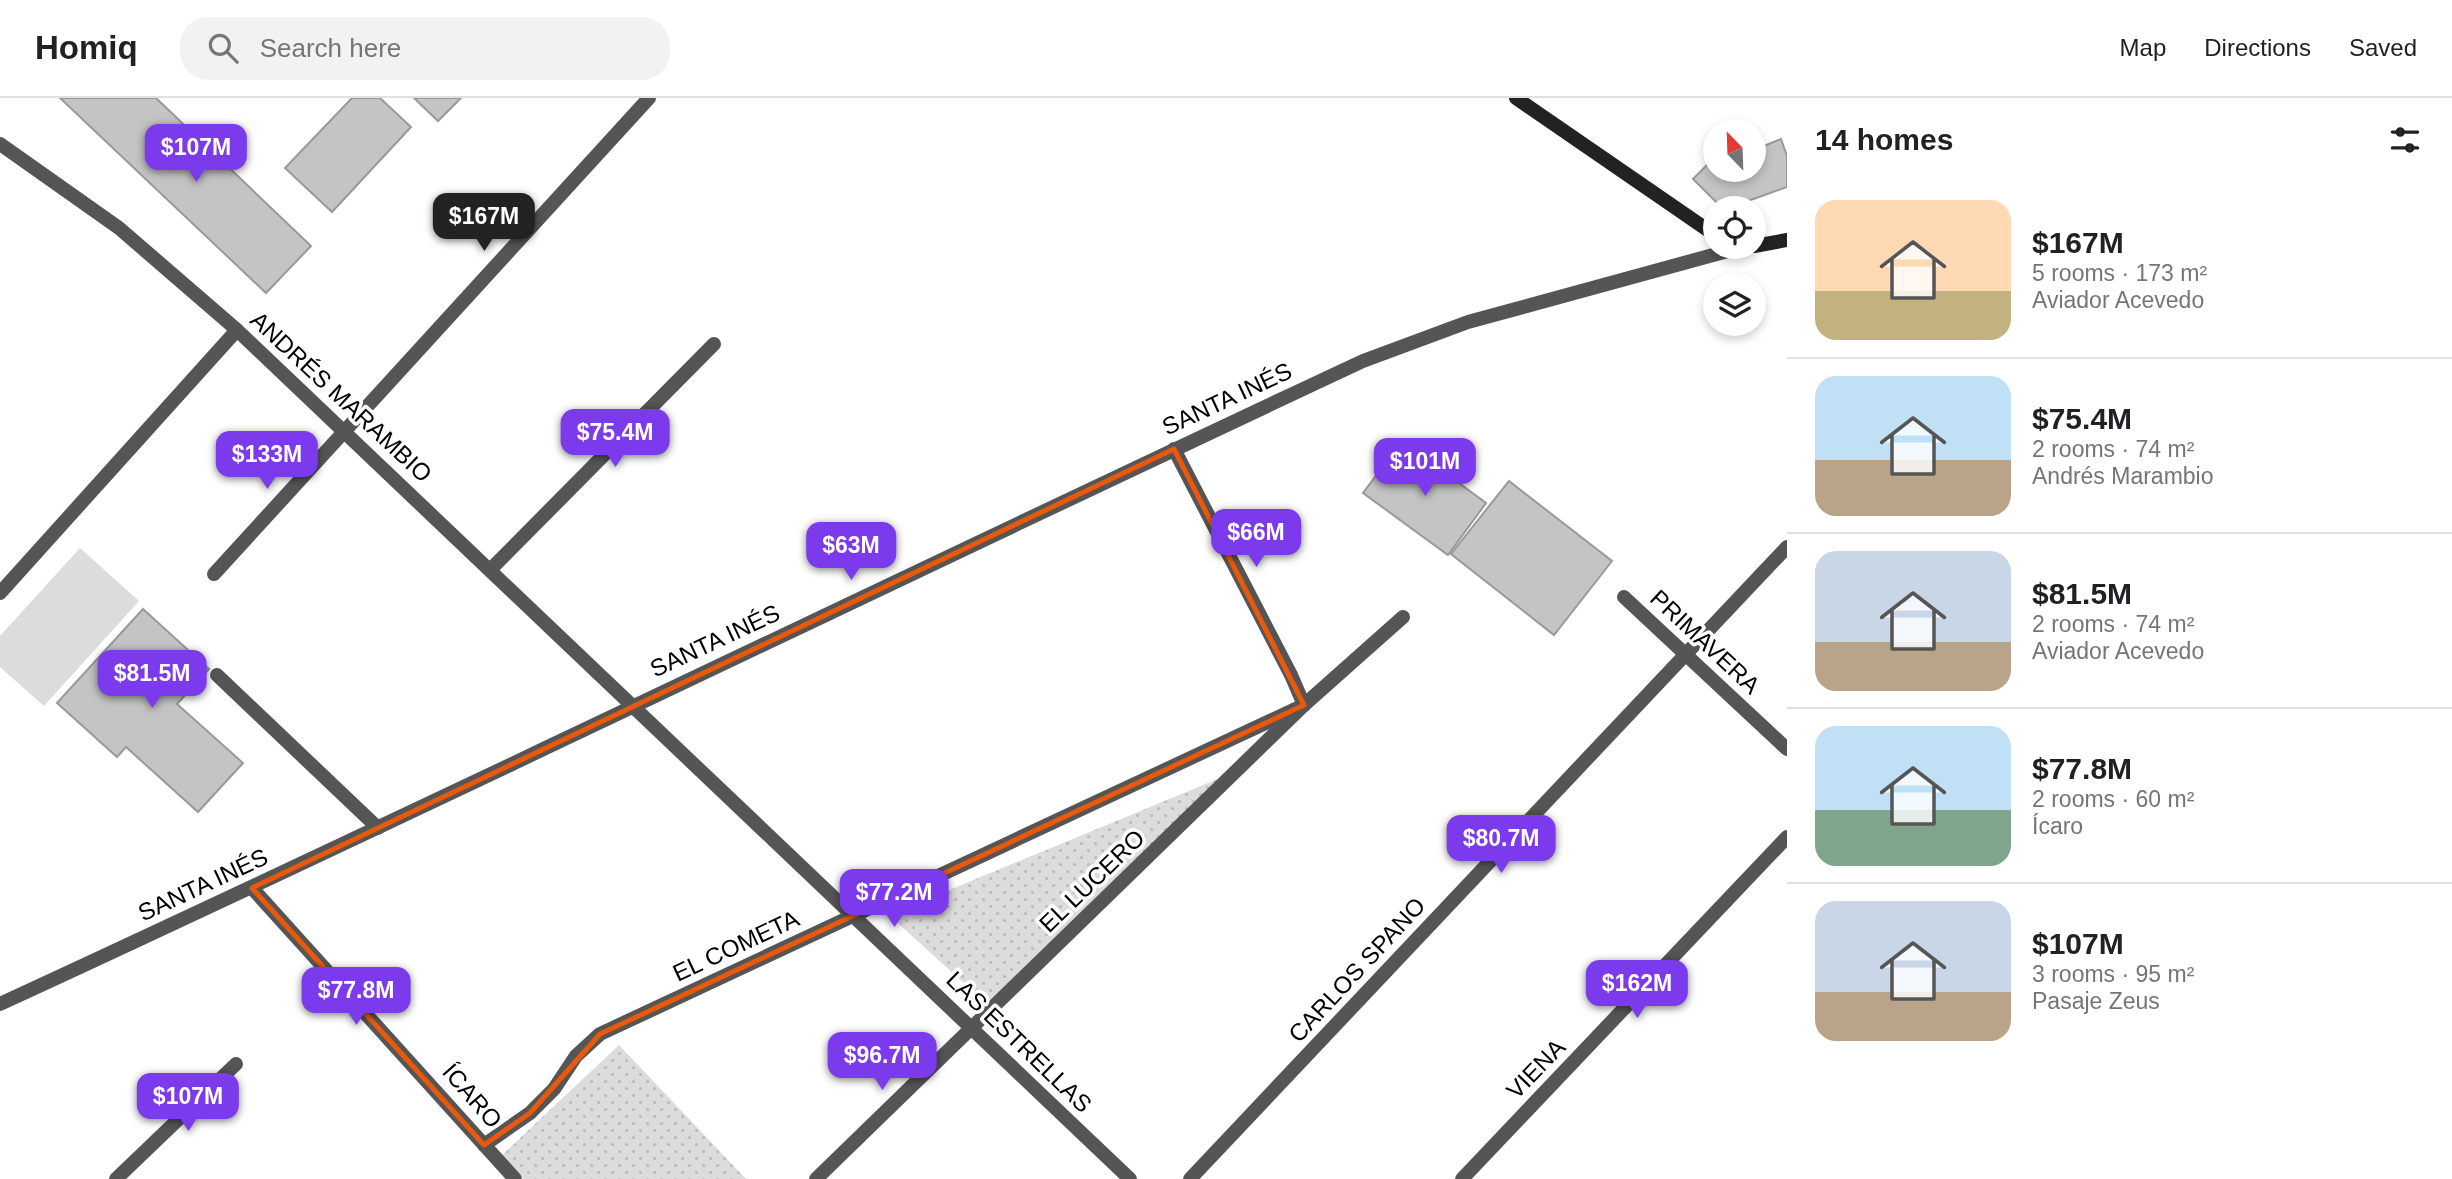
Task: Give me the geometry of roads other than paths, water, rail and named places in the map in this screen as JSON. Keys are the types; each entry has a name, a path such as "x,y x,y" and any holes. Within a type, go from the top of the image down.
{"main road":[{"path":"1516,98 1703,227"},
{"path":"1766,244 1787,240"}],"street":[{"path":"214,574 649,98"},
{"name":"ANDRÉS MARAMBIO","path":"0,144 119,228 237,330 634,704"},
{"name":"SANTA INÉS","path":"0,1004 252,888 634,704 1363,362 1420,338 1468,322 1703,258"},
{"path":"0,593 237,330"},
{"path":"491,569 715,344"},
{"path":"1174,449 1304,705"},
{"name":"CARLOS SPANO","path":"1190,1179 1787,547"},
{"name":"PRIMAVERA","path":"1624,597 1787,749"},
{"name":"EL LUCERO","path":"816,1179 973,1030 1304,705 1403,617"},
{"path":"217,675 378,828"},
{"name":"LAS ESTRELLAS","path":"634,704 1130,1179"},
{"name":"EL COMETA","path":"484,1145 530,1113 554,1089 576,1056 600,1034 1304,705"},
{"name":"VIENA","path":"1462,1179 1787,837"},
{"name":"ÍCARO","path":"252,888 515,1179"},
{"path":"116,1179 236,1064"}]}
